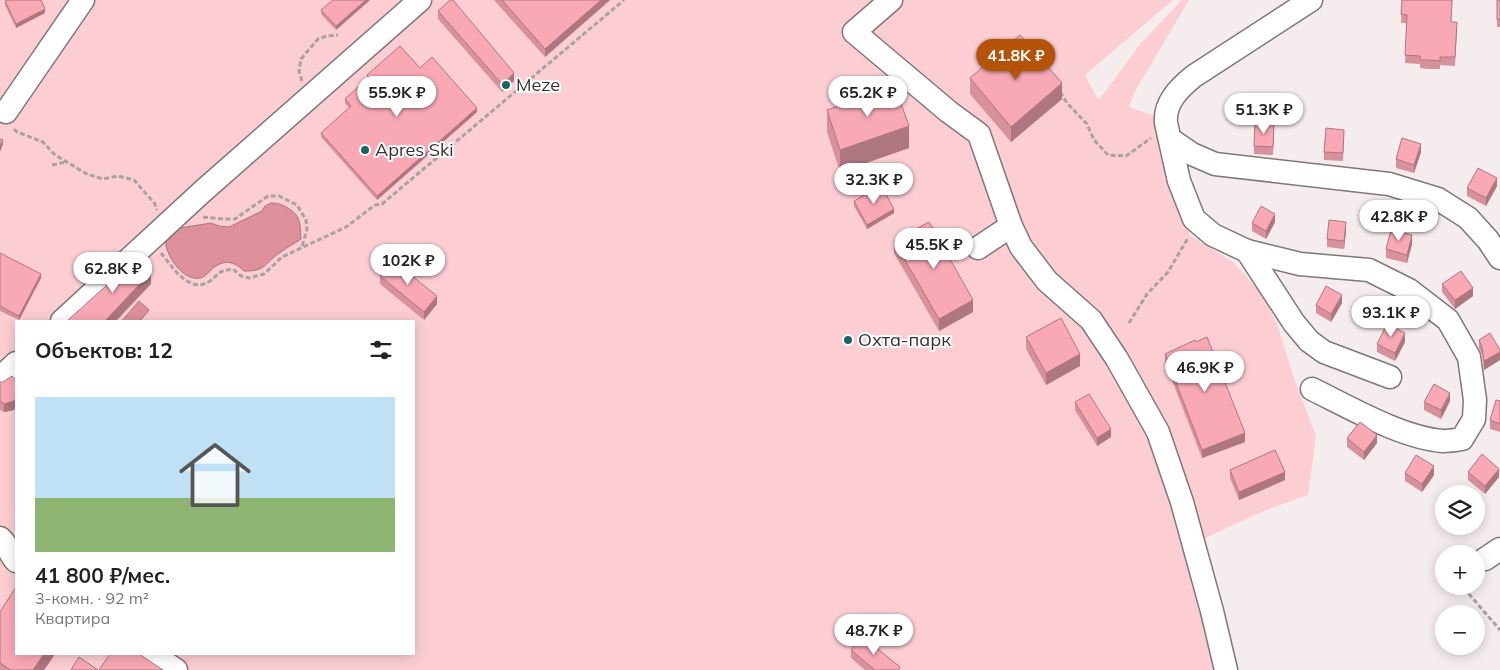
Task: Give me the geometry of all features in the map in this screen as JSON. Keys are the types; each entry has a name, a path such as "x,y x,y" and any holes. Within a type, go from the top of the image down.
{"street":[{"path":"6,112 83,0"},
{"path":"63,320 160,241 307,100 420,0"},
{"path":"891,0 854,32 949,112 979,134 1011,226 1021,247 1046,282 1090,320 1117,359 1158,432 1182,502 1226,670"},
{"path":"1311,0 1194,76 1178,89 1165,115 1179,181 1194,219 1213,235 1247,251 1300,264 1369,270 1409,290 1448,320 1469,357 1475,400 1474,419 1462,439 1443,441 1425,438 1386,425 1312,389"},
{"path":"1168,131 1192,154 1215,164 1389,184 1438,199 1468,218 1488,240 1500,258"},
{"path":"978,248 1011,226"},
{"path":"1247,251 1294,323 1309,340 1324,352 1390,377"},
{"path":"0,378 15,364"},
{"path":"0,538 9,548 15,560"},
{"path":"154,655 176,670"}],"path":[{"path":"6,112 11,126 17,132 43,142 55,155 87,174 103,179 118,176 134,180 155,204 158,213 160,241 181,278 203,285 217,273 224,270 233,270 240,276 249,278 264,274 282,257 346,227 375,205 382,204 624,0"},
{"path":"307,100 298,71 301,59 318,40 327,36 338,35"},
{"path":"1058,89 1067,103 1087,124 1094,140 1108,155 1126,156 1154,135 1168,131"},
{"path":"52,165 66,162"},
{"path":"196,219 202,216 235,219 268,196 279,196 297,205 306,220 307,229 302,247"},
{"path":"1128,323 1147,294 1168,272 1190,235 1200,224"},
{"path":"1470,595 1500,630"}],"shaded area":[{"name":"Охта-парк","path":"0,0 1173,0 1085,75 1097,98 1100,99 1140,44 1182,0 1189,0 1134,93 1129,107 1158,117 1190,235 1233,262 1262,294 1277,324 1296,384 1316,436 1308,495 1266,510 1201,540 1236,670 0,670"},
{"path":"271,203 282,205 295,213 300,224 301,239 257,270 244,271 235,264 228,262 214,267 203,277 189,277 179,270 166,248 166,237 180,228 211,223 229,227 262,211 265,206"},
{"path":"139,301 149,310 141,320 123,320"}],"building":[{"path":"41,0 45,9 16,24 5,1"},
{"path":"333,0 366,0 336,26 321,10"},
{"path":"450,0 453,0 514,73 502,84 438,11"},
{"path":"502,0 601,0 545,49"},
{"path":"1402,0 1452,0 1451,22 1457,22 1455,57 1440,57 1440,61 1420,60 1420,56 1405,55 1407,15 1401,14"},
{"path":"1497,0 1500,0 1500,19 1497,19"},
{"path":"1020,35 1062,83 1011,127 970,78"},
{"path":"400,46 420,68 432,57 477,108 377,196 321,133 351,106 345,99 369,77 367,75"},
{"path":"895,87 909,126 840,150 827,110"},
{"path":"1255,123 1274,124 1273,147 1254,146"},
{"path":"1326,128 1344,130 1343,153 1324,152"},
{"path":"1402,138 1421,144 1414,165 1396,159"},
{"path":"1478,168 1497,178 1486,198 1467,188"},
{"path":"881,185 894,209 867,225 854,201"},
{"path":"1261,206 1275,214 1266,231 1252,223"},
{"path":"1329,220 1346,222 1344,241 1327,239"},
{"path":"929,222 973,300 939,319 894,241"},
{"path":"1391,230 1412,235 1407,255 1386,249"},
{"path":"0,253 41,274 19,316 0,306"},
{"path":"137,258 151,272 106,320 68,320"},
{"path":"392,260 437,296 424,312 380,276"},
{"path":"1461,271 1473,288 1455,300 1442,284"},
{"path":"1326,286 1342,295 1331,314 1316,305"},
{"path":"1061,318 1080,354 1046,373 1026,337"},
{"path":"1387,324 1405,333 1395,353 1377,344"},
{"path":"1490,333 1500,352 1484,361 1479,340"},
{"path":"1207,337 1245,433 1202,450 1165,354 1195,340 1196,342"},
{"path":"12,376 15,379 15,400 4,404 0,401 0,382"},
{"path":"1434,384 1450,393 1441,410 1424,402"},
{"path":"1089,394 1111,429 1097,438 1075,402"},
{"path":"1496,400 1500,401 1500,424 1490,420"},
{"path":"1360,422 1377,435 1364,452 1347,438"},
{"path":"1275,450 1285,472 1239,492 1230,470"},
{"path":"1482,454 1499,469 1485,486 1468,472"},
{"path":"1416,455 1434,466 1422,484 1405,473"},
{"path":"15,589 15,655 43,655 33,670 11,670 0,663 0,612"},
{"path":"862,636 900,667 898,670 875,670 851,650"},
{"path":"109,655 140,655 163,670 99,670"},
{"path":"79,657 98,670 71,670"}],"place":[{"name":"Meze","path":"506,85"},
{"name":"Apres Ski","path":"365,150"},
{"name":"Охта-парк","path":"848,340"}]}
